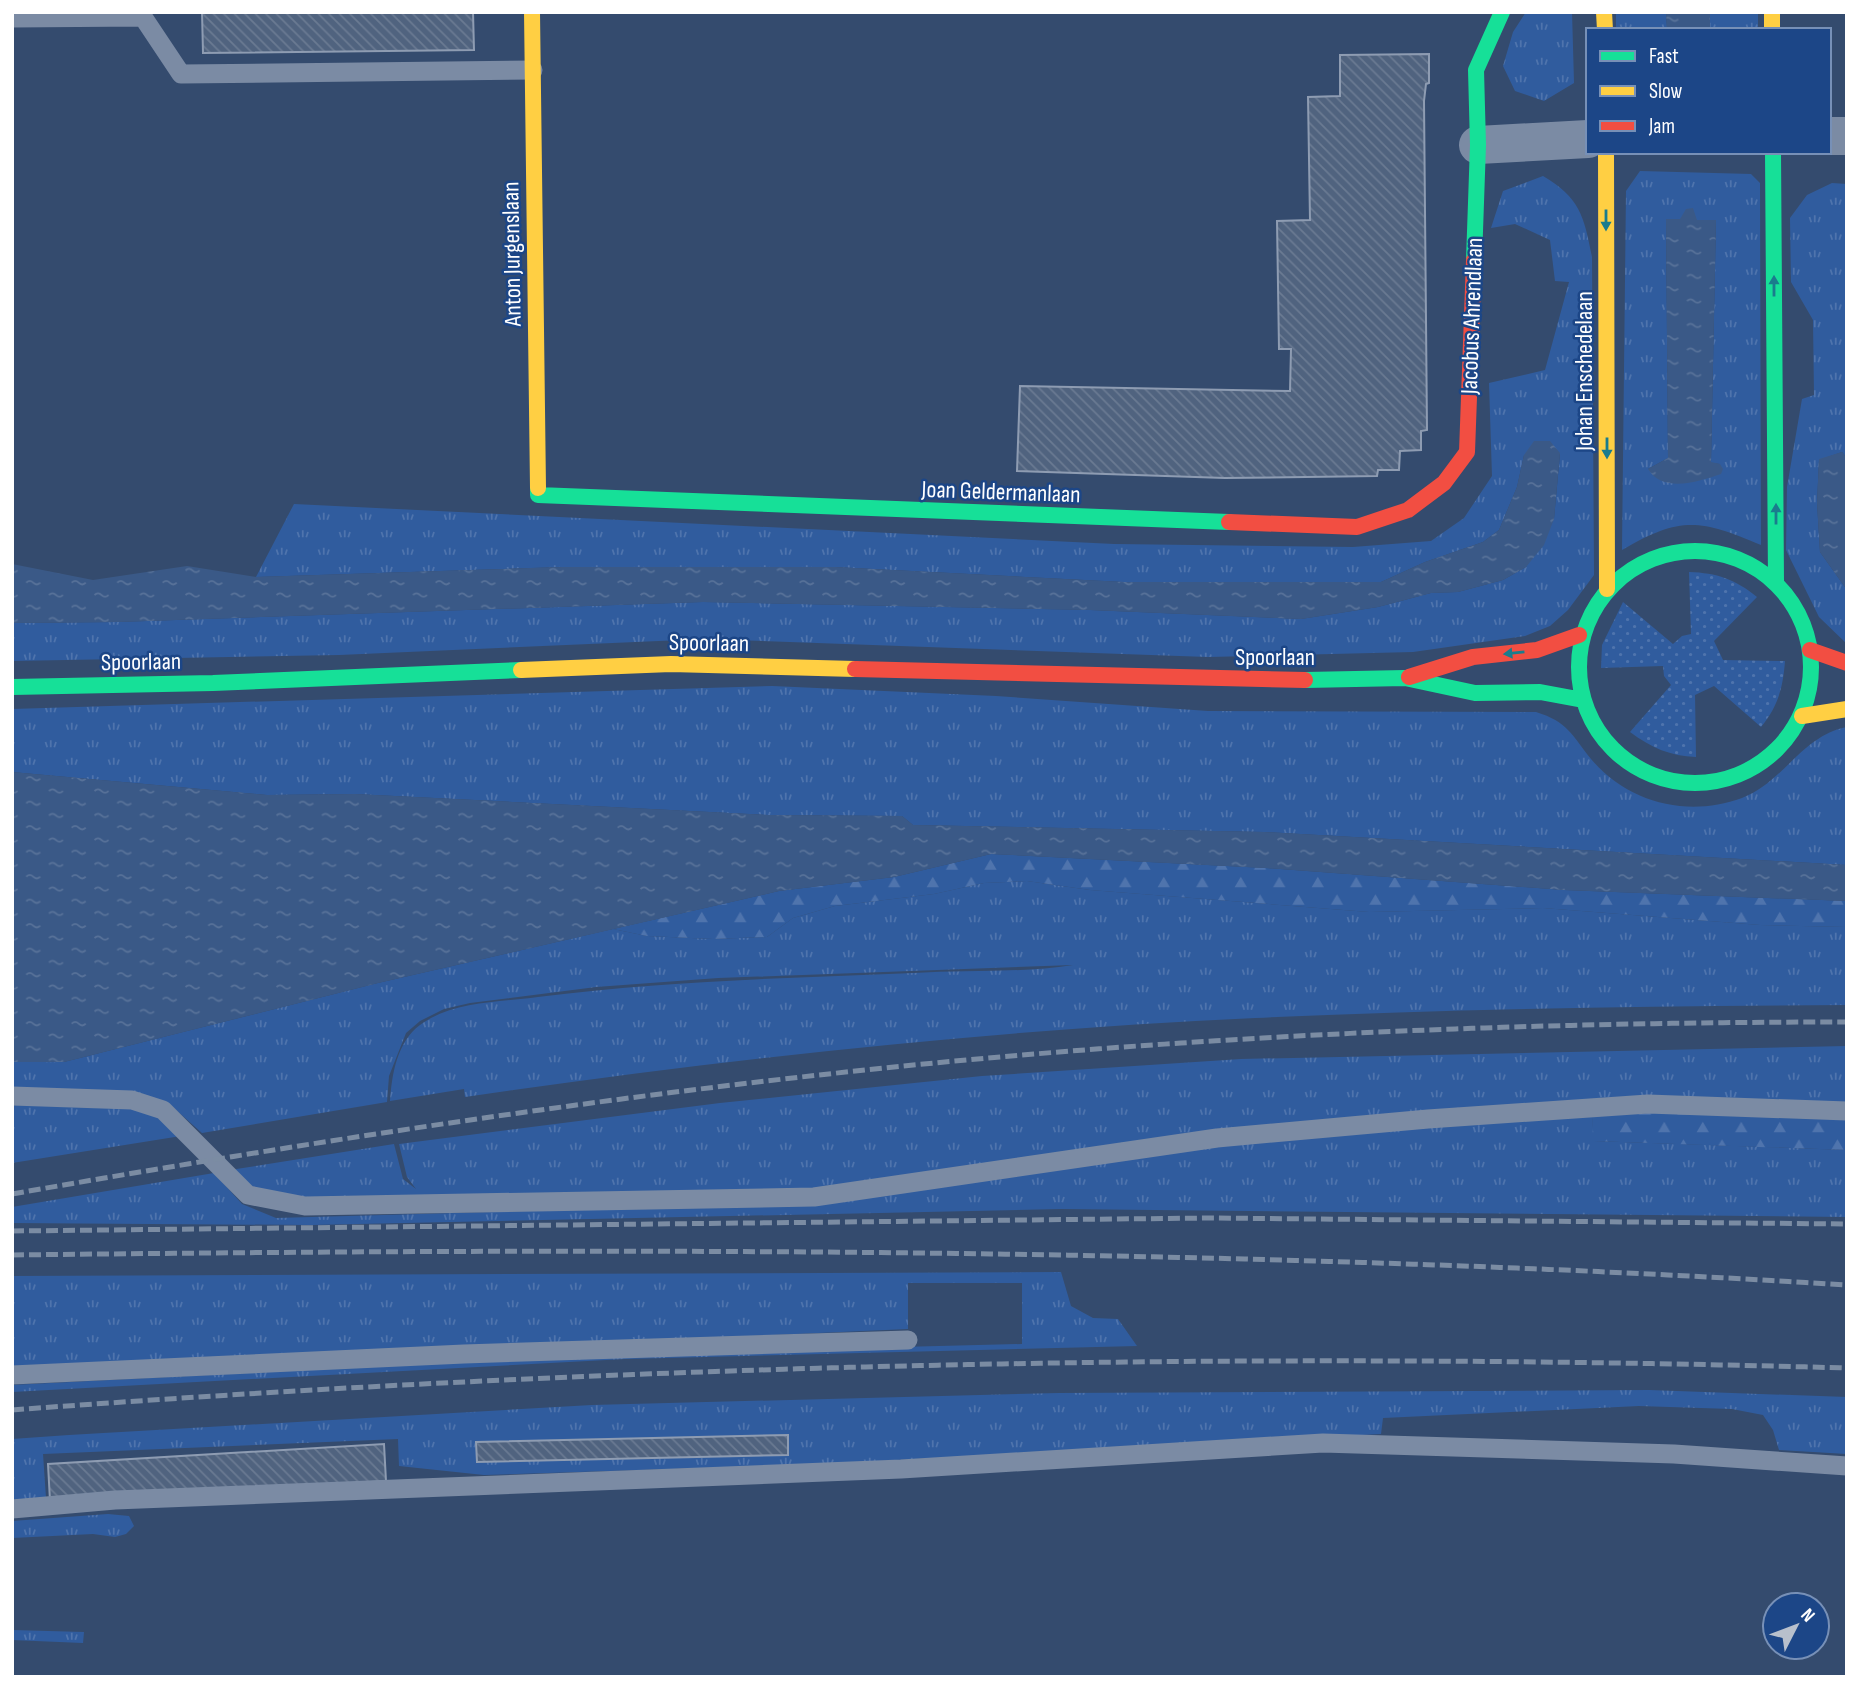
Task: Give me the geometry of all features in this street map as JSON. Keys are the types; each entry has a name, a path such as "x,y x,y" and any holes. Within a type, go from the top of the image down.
{"street":[{"name":"Anton Jurgenslaan","path":"532,12 538,495"},
{"name":"Jacobus Ahrendlaan","path":"1449,481 1467,452 1478,145 1476,70 1502,12"},
{"path":"1478,145 1586,139"},
{"name":"Johan Enschedelaan","path":"1606,154 1607,589"},
{"path":"1773,154 1776,582"},
{"name":"Joan Geldermanlaan","path":"538,495 1357,527 1410,511 1449,481"},
{"path":"1691,549 1722,553 1750,562 1776,582 1797,610 1810,650 1810,681 1802,716 1788,740 1738,775 1687,784 1644,773 1602,738 1583,700 1576,668 1579,635 1607,589 1647,563 1691,549"},
{"name":"Spoorlaan","path":"1405,678 1473,657 1537,650 1579,635"},
{"path":"1810,650 1847,663"},
{"name":"Spoorlaan","path":"12,687 213,683 671,664 1261,681 1405,678 1475,693 1540,692 1583,700"},
{"path":"1802,716 1847,709"}],"lane":[{"path":"12,18 143,17 181,74 533,70"},
{"path":"12,1096 132,1100 163,1110 248,1195 305,1206 814,1197 920,1179 1217,1138 1428,1119 1648,1104 1847,1111"},
{"path":"12,1375 451,1355 908,1339"},
{"path":"12,1509 115,1500 901,1469 1323,1443 1674,1454 1847,1466"}],"green space":[{"path":"1526,12 1572,12 1574,83 1544,101 1515,91 1503,66 1513,32"},
{"path":"1616,12 1666,12 1667,28 1616,28"},
{"path":"1710,12 1758,12 1758,28 1710,28"},
{"path":"1640,171 1751,174 1760,183 1761,545 1722,530 1690,525 1660,531 1622,550 1626,191","holes":["1666,219 1716,221 1711,463 1720,464 1648,469 1668,458"]},
{"path":"1543,176 1573,200 1583,219 1592,257 1594,575 1568,610 1550,626 1525,636 1413,652 1208,657 705,639 339,655 12,661 12,623 118,622 703,602 1090,610 1301,619 1378,607 1431,593 1458,592 1503,580 1526,567 1554,519 1560,454 1524,455 1517,487 1499,530 1483,542 1425,562 1381,582 1124,582 835,567 562,567 256,577 294,504 1114,544 1353,547 1431,541 1464,518 1492,476 1489,383 1545,370 1569,282 1555,281 1550,240 1515,224 1491,228 1503,191"},
{"path":"1832,183 1847,184 1847,458 1842,452 1819,460 1817,503 1820,552 1847,590 1847,644 1819,617 1786,550 1787,487 1802,399 1814,395 1813,320 1791,282 1790,218 1807,195"},
{"path":"1689,572 1725,578 1757,597 1714,641 1723,660 1785,661 1779,696 1761,727 1714,686 1695,695 1696,757 1662,750 1630,732 1671,685 1664,676 1663,666 1601,668 1602,645 1623,602 1673,644 1682,636 1691,634"},
{"path":"772,686 996,696 1208,711 1536,712 1562,725 1606,774 1623,786 1660,802 1701,807 1722,804 1757,791 1817,740 1847,727 1847,865 1264,832 913,825 902,816 769,815 355,794 267,795 12,772 12,709"},
{"path":"991,854 1266,868 1564,890 1847,901 1847,927 1760,925 1543,908 1369,912 1090,890 1027,881 984,883 934,894 835,906 793,918 767,937 713,939 647,936 613,929 779,891 894,877"},
{"path":"1027,881 1090,890 1369,912 1543,908 1760,925 1847,927 1847,1005 1477,1010 1156,1023 958,1038 760,1058 465,1097 464,1089 390,1101 397,1059 412,1032 433,1017 462,1007 679,984 1014,970 1073,965 718,978 596,987 470,1003 444,1009 420,1021 406,1033 389,1076 387,1102 202,1133 167,1102 12,1090 12,1062 64,1062 378,983 613,929 647,936 713,939 767,937 793,918 835,906 934,894 984,883"},
{"path":"1847,1046 1847,1104 1628,1097 816,1188 316,1203 257,1194 230,1170 394,1144 403,1179 416,1189 407,1177 399,1144 720,1103 982,1076 1241,1059"},
{"path":"12,1105 132,1108 156,1116 181,1136 12,1163"},
{"path":"1668,1112 1847,1119 1847,1150 1593,1141 1592,1116"},
{"path":"1592,1116 1594,1141 1847,1150 1847,1217 1061,1209 311,1225 12,1223 12,1207 214,1173 242,1204 276,1218 635,1208 1291,1137"},
{"path":"1061,1272 1071,1306 1093,1318 1118,1319 1137,1346 625,1359 12,1392 12,1385 623,1354 1022,1344 1022,1283 908,1283 908,1329 12,1369 12,1276"},
{"path":"1649,1390 1847,1397 1847,1454 1779,1450 1773,1430 1763,1415 1732,1409 1639,1406 1383,1418 1381,1434 823,1464 484,1475 399,1466 398,1439 43,1454 46,1498 12,1500 12,1439 69,1435 592,1405 1059,1393"},
{"path":"108,1514 129,1516 134,1526 126,1534 115,1537 93,1534 12,1538 12,1521"},
{"path":"12,1630 84,1632 83,1643 12,1640"}],"water":[{"path":"1666,12 1710,12 1710,28 1667,28"},
{"path":"1693,208 1697,220 1716,220 1711,462 1720,464 1723,469 1721,474 1682,484 1663,481 1648,469 1668,458 1666,219 1680,219 1686,209"},
{"path":"1534,441 1550,441 1560,453 1554,519 1544,545 1526,567 1503,580 1458,592 1431,593 1378,607 1301,619 1090,610 703,602 118,622 12,623 12,564 93,580 187,566 256,577 562,567 835,567 1124,582 1381,582 1425,562 1483,542 1499,530 1517,487 1524,455"},
{"path":"1842,452 1847,458 1847,590 1820,552 1817,503 1819,459"},
{"path":"12,772 267,795 355,794 769,815 902,816 913,825 1264,832 1847,865 1847,901 1564,890 1266,868 991,854 894,877 779,891 378,983 64,1062 12,1062"}],"building":[{"path":"202,12 473,12 474,50 203,53"},
{"path":"1429,54 1429,83 1426,84 1424,101 1427,430 1421,431 1421,450 1400,451 1399,470 1378,470 1377,476 1225,478 1017,471 1020,386 1290,391 1291,349 1279,349 1277,221 1310,220 1308,97 1340,96 1340,55"},
{"path":"788,1435 788,1455 477,1462 476,1442"},
{"path":"384,1444 386,1481 50,1501 48,1464"}],"railway":[{"path":"12,1194 516,1113 819,1075 947,1062 1332,1034 1590,1025 1847,1022"},
{"path":"12,1231 1209,1218 1847,1224"},
{"path":"12,1255 471,1251 930,1253 1389,1263 1847,1285"},
{"path":"12,1410 470,1382 929,1365 1388,1361 1847,1368"}],"traffic: fast":[{"path":"1474,260 1478,145 1476,70 1502,12"},
{"path":"1773,154 1776,582"},
{"path":"538,488 538,495 1229,522"},
{"path":"1695,551 1718,553 1750,565 1769,577 1785,593 1806,633 1811,667 1809,690 1797,722 1785,741 1769,757 1729,778 1695,783 1672,781 1640,769 1621,757 1605,741 1584,701 1579,667 1581,644 1593,612 1605,593 1621,577 1661,556 1695,551"},
{"path":"12,687 213,683 521,670"},
{"path":"1305,680 1405,678 1475,693 1540,692 1583,700"}],"traffic: slow":[{"path":"532,12 538,488"},
{"path":"1604,12 1605,28"},
{"path":"1772,12 1772,28"},
{"path":"1606,154 1607,589"},
{"path":"521,670 671,664 855,669"},
{"path":"1802,716 1847,709"}],"traffic: jam":[{"path":"1229,522 1357,527 1408,510 1444,483 1467,452 1474,260"},
{"path":"1409,677 1473,657 1537,650 1579,635"},
{"path":"1810,650 1847,663"},
{"path":"855,669 1305,680"}]}
